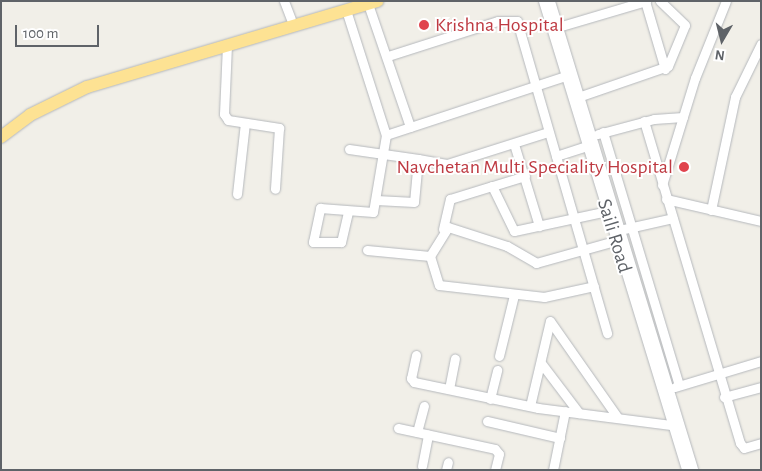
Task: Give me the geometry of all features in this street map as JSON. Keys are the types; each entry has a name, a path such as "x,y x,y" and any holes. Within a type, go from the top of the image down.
{"highway":[{"path":"1,126 32,104 76,84 291,19 349,6 373,3"},
{"path":"1,137 30,115 88,87 349,6"}],"street":[{"path":"284,1 291,19"},
{"name":"Saili Road","path":"543,1 565,76 587,136 586,146 607,211 616,230 615,241 664,390 671,425 686,470"},
{"path":"550,1 578,97 587,136 664,390 693,470"},
{"path":"558,27 646,1 665,69"},
{"path":"578,97 665,69 685,25 660,1"},
{"path":"662,185 683,117 726,1"},
{"path":"373,3 410,127"},
{"path":"348,212 340,242 313,242 318,209 372,214 376,200 380,154 386,135 349,6"},
{"path":"388,56 514,19 575,218 607,332"},
{"path":"711,210 735,97 761,44"},
{"path":"227,45 224,114 228,120 279,128 275,189"},
{"path":"386,135 565,76"},
{"path":"587,136 644,121 683,117"},
{"path":"644,121 717,374 741,446 761,444"},
{"path":"237,194 245,122"},
{"path":"349,149 447,164 548,132"},
{"path":"603,132 679,385"},
{"path":"514,144 539,226"},
{"path":"556,156 586,146"},
{"path":"376,200 414,202 418,159"},
{"path":"525,176 450,199 443,229 430,256 439,285 552,297 594,286"},
{"path":"492,186 514,231 508,247"},
{"path":"666,199 761,221"},
{"path":"514,231 607,211"},
{"path":"616,230 633,228 673,218"},
{"path":"443,229 452,228 508,247 536,263 615,241"},
{"path":"367,250 430,256"},
{"path":"499,356 514,294"},
{"path":"530,406 548,325 553,322 618,418"},
{"path":"416,355 411,380 490,399 530,406 671,425"},
{"path":"449,388 455,359"},
{"path":"664,390 761,361"},
{"path":"541,363 579,413"},
{"path":"490,399 497,370"},
{"path":"724,397 761,387"},
{"path":"417,432 424,406"},
{"path":"553,470 565,411"},
{"path":"487,421 560,438"},
{"path":"398,428 496,450 495,470"},
{"path":"422,466 428,435"}],"place":[{"name":"Krishna Hospital","path":"424,25"},
{"name":"Navchetan Multi Speciality Hospital","path":"684,167"}]}
